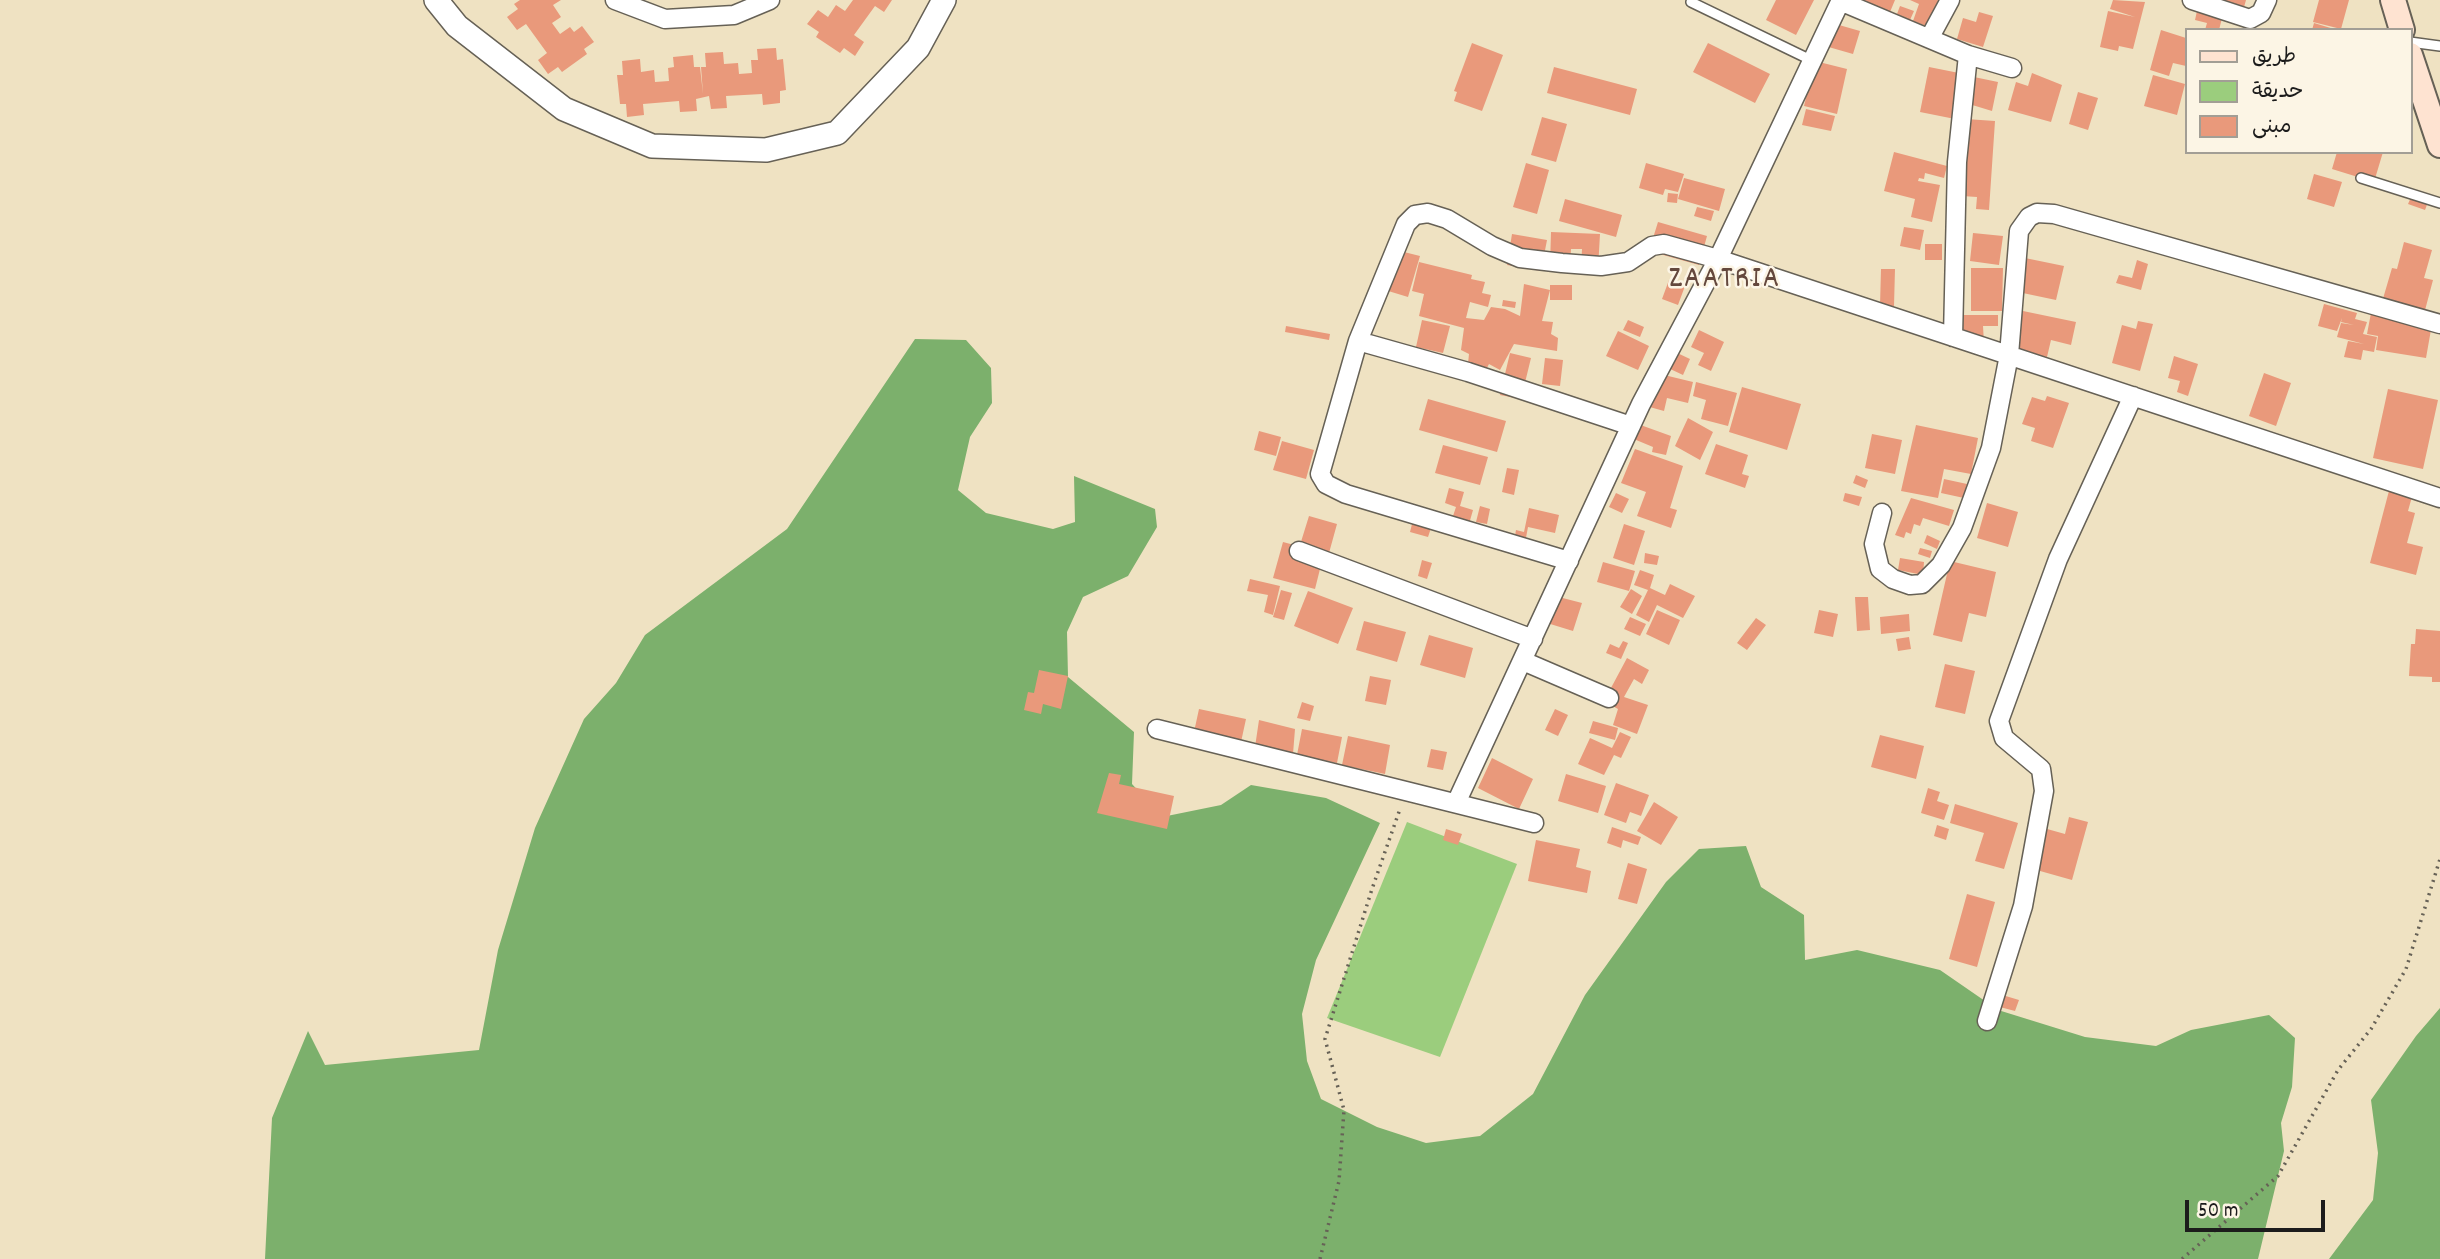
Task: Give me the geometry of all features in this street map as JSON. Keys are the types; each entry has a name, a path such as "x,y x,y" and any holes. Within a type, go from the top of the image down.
{"main road":[{"path":"2393,0 2401,28"},
{"path":"2412,61 2440,145"}],"street":[{"path":"436,0 457,26 564,109 652,146 766,150 838,133 918,48 944,0"},
{"path":"615,0 664,19 734,15 770,0"},
{"path":"1930,37 1950,0"},
{"path":"2192,0 2243,19 2261,13 2267,0"},
{"path":"1457,802 1631,426 1718,259 1841,1 1968,55 2012,68"},
{"path":"1953,337 1956,162 1968,55"},
{"path":"1882,513 1874,544 1880,569 1893,579 1910,585 1922,584 1941,565 1970,511 1991,448 2009,355 2019,231 2029,217 2046,212 2440,324"},
{"path":"1569,561 1346,494 1325,484 1320,474 1358,341 1406,224 1415,215 1428,213 1447,219 1492,246 1520,258 1601,266 1628,262 1652,246 1664,244 1718,259 2440,498"},
{"path":"1358,341 1468,372 1631,426"},
{"path":"1987,1021 2023,906 2044,791 2041,769 2004,738 1999,721 2057,559 2133,396"},
{"path":"1298,551 1533,639"},
{"path":"1523,661 1609,698"},
{"path":"1157,729 1534,823"}],"lane":[{"path":"1692,0 1691,2 1813,61"},
{"path":"2412,42 2440,46"},
{"path":"2361,178 2440,203"}],"path":[{"path":"1320,1259 1339,1181 1344,1111 1325,1040 1371,889 1407,790"},
{"path":"2182,1259 2278,1176 2338,1070 2371,1029 2406,969 2440,859"}],"green space":[{"path":"915,339 966,340 991,368 992,403 970,437 958,490 986,513 1053,529 1075,522 1074,476 1155,509 1157,527 1128,576 1083,597 1067,632 1068,677 1134,732 1132,784 1162,817 1221,805 1251,785 1326,798 1380,823 1316,960 1302,1014 1307,1061 1321,1099 1377,1127 1426,1143 1480,1136 1533,1094 1585,995 1666,882 1699,849 1746,846 1761,887 1804,915 1805,960 1857,950 1940,970 1998,1010 2085,1037 2156,1046 2191,1030 2269,1015 2295,1038 2292,1087 2281,1123 2284,1151 2258,1259 265,1259 272,1118 308,1031 325,1065 479,1050 498,950 535,828 584,719 616,683 645,635 787,529"},
{"path":"1407,822 1517,864 1440,1057 1327,1018"},
{"path":"2440,1008 2440,1259 2329,1259 2373,1200 2378,1153 2371,1100 2416,1036"}],"building":[{"path":"520,0 561,0 553,5 561,17 552,23 560,34 570,27 574,32 582,26 594,42 584,49 587,54 562,72 558,67 548,74 538,60 547,53 526,24 517,30 507,17 518,9 514,4"},
{"path":"853,0 892,0 884,12 875,6 854,35 864,42 855,56 844,48 840,53 816,37 819,32 807,24 818,10 828,17 836,5 845,11"},
{"path":"1776,0 1814,0 1796,35 1766,20"},
{"path":"1859,0 1895,0 1890,12"},
{"path":"1910,0 1938,0 1929,27 1913,21 1919,4"},
{"path":"2113,0 2145,2 2133,49 2119,46 2118,51 2100,47 2108,11 2135,17 2110,9"},
{"path":"2208,0 2246,0 2243,11"},
{"path":"2319,0 2349,0 2341,28 2313,22"},
{"path":"1900,6 1914,11 1910,20 1897,14"},
{"path":"2197,11 2222,18 2220,28 2206,28 2207,23 2195,20"},
{"path":"1979,12 1993,16 1983,47 1957,39 1963,18 1976,22"},
{"path":"1832,23 1860,31 1853,54 1825,46"},
{"path":"2314,23 2331,28 2313,28"},
{"path":"2161,30 2184,37 2184,66 2173,63 2169,76 2150,70"},
{"path":"1472,43 1503,55 1482,111 1454,101 1457,92 1454,91"},
{"path":"1708,43 1770,74 1755,103 1693,72"},
{"path":"776,48 777,60 783,59 786,90 780,91 780,103 763,105 762,94 726,96 727,108 711,109 709,96 696,99 697,111 680,112 679,101 643,104 644,115 627,117 626,104 620,104 617,75 623,75 622,61 640,59 641,72 654,70 655,82 669,81 668,68 674,67 673,57 693,55 694,67 700,67 703,94 701,67 706,67 705,53 723,52 724,64 738,63 739,74 752,73 751,60 758,60 757,49"},
{"path":"1815,61 1847,69 1837,114 1804,106"},
{"path":"1554,67 1637,89 1630,115 1547,93"},
{"path":"1929,67 1964,74 1955,119 1920,112"},
{"path":"2032,73 2062,85 2051,122 2008,110 2016,82 2028,86"},
{"path":"2153,75 2184,84 2177,115 2144,106"},
{"path":"1974,77 1998,82 1992,111 1969,104"},
{"path":"2078,92 2098,98 2088,130 2069,124"},
{"path":"1806,109 1835,116 1831,131 1802,125"},
{"path":"1542,117 1567,124 1556,162 1531,155"},
{"path":"1966,119 1995,121 1989,210 1976,209 1977,197 1962,196"},
{"path":"1894,152 1947,166 1944,178 1925,173 1924,179 1919,178 1918,181 1940,185 1932,222 1911,217 1915,199 1884,191"},
{"path":"2336,154 2382,154 2374,182 2332,169"},
{"path":"1526,163 1549,170 1537,214 1513,207"},
{"path":"1646,163 1684,174 1678,192 1665,189 1663,195 1639,188"},
{"path":"2314,174 2342,182 2334,207 2307,199"},
{"path":"1684,178 1725,189 1719,211 1678,199"},
{"path":"1668,193 1678,194 1677,203 1667,202"},
{"path":"2412,195 2428,202 2425,210 2408,204"},
{"path":"1565,199 1622,215 1616,237 1559,221"},
{"path":"1697,207 1714,211 1711,221 1694,216"},
{"path":"1658,222 1707,236 1699,265 1649,251"},
{"path":"1904,227 1924,230 1920,250 1900,246"},
{"path":"1551,232 1600,234 1598,269 1581,268 1582,249 1571,249 1570,266 1550,265"},
{"path":"1973,233 2003,236 1999,265 1970,261"},
{"path":"1512,234 1547,240 1541,271 1507,265"},
{"path":"2404,242 2432,250 2424,278 2433,280 2424,314 2382,302 2392,268 2397,269"},
{"path":"1925,244 1942,244 1942,260 1925,260"},
{"path":"1396,250 1420,256 1408,297 1385,290"},
{"path":"2025,258 2064,266 2056,300 2018,292"},
{"path":"2137,260 2148,264 2141,290 2116,283 2119,275 2132,278"},
{"path":"1419,262 1472,275 1471,279 1485,282 1482,293 1491,295 1488,307 1470,302 1466,318 1484,320 1491,307 1505,309 1520,316 1524,284 1550,290 1542,321 1553,322 1551,334 1558,338 1557,351 1514,344 1500,370 1489,364 1480,381 1467,373 1469,354 1461,350 1464,328 1419,316 1424,294 1412,291"},
{"path":"1971,268 2003,268 2002,311 1971,311"},
{"path":"1881,269 1895,269 1894,306 1880,306"},
{"path":"1669,280 1685,286 1678,305 1662,299"},
{"path":"1550,285 1572,285 1572,300 1550,300"},
{"path":"1503,300 1516,302 1515,308 1502,306"},
{"path":"2324,304 2357,313 2355,319 2367,322 2363,334 2377,337 2374,352 2363,350 2361,360 2344,357 2348,341 2364,344 2337,337 2341,323 2354,325 2341,322 2342,318 2337,331 2318,326"},
{"path":"2023,311 2076,322 2071,345 2051,340 2047,357 2014,350"},
{"path":"2371,313 2432,324 2426,358 2376,350 2378,336 2367,334"},
{"path":"1960,315 1998,315 1998,326 1983,326 1984,343 1961,337"},
{"path":"1422,320 1450,326 1443,353 1416,347"},
{"path":"1628,320 1644,327 1640,337 1623,330"},
{"path":"2138,321 2153,324 2140,371 2112,363 2122,325 2136,329"},
{"path":"1286,326 1330,334 1329,340 1285,332"},
{"path":"1699,330 1724,342 1711,371 1698,365 1704,353 1691,347"},
{"path":"1618,331 1649,346 1638,370 1606,356"},
{"path":"1673,351 1690,359 1683,375 1666,367"},
{"path":"1510,353 1531,358 1521,399 1500,395"},
{"path":"2174,356 2198,364 2188,396 2177,392 2180,381 2168,378"},
{"path":"1545,358 1563,360 1560,386 1542,384"},
{"path":"2264,373 2291,383 2276,426 2249,416"},
{"path":"1660,374 1693,382 1688,403 1667,398 1664,411 1646,406"},
{"path":"1696,382 1737,393 1728,426 1701,419 1706,400 1693,396"},
{"path":"1742,387 1801,404 1787,450 1729,432"},
{"path":"2388,389 2438,400 2423,469 2373,458"},
{"path":"2047,396 2069,403 2053,448 2031,441 2035,428 2022,424 2032,397 2045,401"},
{"path":"1428,399 1506,421 1497,452 1419,430"},
{"path":"1688,418 1713,432 1700,460 1675,446"},
{"path":"1635,423 1671,436 1666,455 1652,452 1653,447 1629,437"},
{"path":"1916,425 1978,438 1971,474 1944,469 1938,498 1901,491"},
{"path":"1259,431 1281,437 1276,456 1254,450"},
{"path":"1872,434 1902,440 1895,474 1865,468"},
{"path":"1282,441 1314,450 1306,479 1273,470"},
{"path":"1716,444 1748,455 1742,474 1749,476 1745,488 1705,474"},
{"path":"1443,445 1488,457 1480,485 1435,473"},
{"path":"1635,449 1683,466 1670,508 1677,510 1671,528 1637,516 1646,492 1621,483"},
{"path":"1507,468 1519,470 1514,495 1502,492"},
{"path":"1856,475 1868,480 1865,488 1853,483"},
{"path":"1944,479 1967,484 1964,498 1941,493"},
{"path":"2390,487 2413,493 2408,511 2415,513 2407,543 2423,547 2416,575 2370,563"},
{"path":"1449,488 1464,492 1460,506 1473,510 1469,524 1452,519 1456,507 1445,503"},
{"path":"1616,493 1629,499 1622,513 1609,507"},
{"path":"1845,493 1862,497 1859,506 1843,501"},
{"path":"1911,498 1954,510 1949,526 1923,518 1920,526 1914,524 1911,534 1906,532 1904,538 1895,535"},
{"path":"1987,503 2018,512 2008,547 1977,538"},
{"path":"1480,506 1490,509 1487,524 1476,522"},
{"path":"1529,508 1559,515 1555,533 1528,527 1525,543 1514,541 1516,530 1524,532"},
{"path":"1309,516 1337,524 1329,553 1300,545"},
{"path":"1413,520 1432,525 1428,537 1410,532"},
{"path":"1624,524 1645,531 1634,565 1613,558"},
{"path":"1927,535 1940,541 1937,549 1924,543"},
{"path":"1283,542 1324,553 1315,589 1273,578"},
{"path":"1920,548 1932,551 1930,558 1918,554"},
{"path":"1645,553 1659,556 1657,565 1644,563"},
{"path":"1900,558 1924,562 1923,575 1898,570"},
{"path":"1422,560 1432,563 1427,579 1418,576"},
{"path":"1950,561 1996,572 1986,617 1969,613 1962,642 1933,635"},
{"path":"1603,562 1635,571 1629,591 1597,582"},
{"path":"1640,570 1654,575 1650,588 1665,595 1670,584 1695,596 1683,618 1657,605 1649,622 1636,615 1648,590 1634,585"},
{"path":"1250,579 1280,586 1273,615 1264,612 1268,595 1247,591"},
{"path":"1631,589 1642,596 1632,614 1620,607"},
{"path":"1281,590 1292,593 1284,620 1273,617"},
{"path":"1308,591 1353,608 1338,644 1294,626"},
{"path":"1555,596 1582,603 1573,631 1547,623"},
{"path":"1855,597 1868,597 1870,630 1857,631"},
{"path":"1657,610 1680,620 1669,645 1646,634"},
{"path":"1819,610 1838,614 1833,637 1814,633"},
{"path":"1909,614 1910,631 1881,634 1880,617"},
{"path":"1630,617 1646,624 1640,636 1624,629"},
{"path":"1756,618 1766,625 1747,650 1737,643"},
{"path":"1364,621 1406,632 1397,662 1356,650"},
{"path":"2416,629 2440,631 2440,682 2432,682 2432,677 2409,676 2411,644 2415,644"},
{"path":"1429,635 1473,648 1465,678 1420,665"},
{"path":"1909,637 1911,649 1898,651 1896,639"},
{"path":"1623,641 1628,643 1621,659 1606,653 1610,644 1619,648"},
{"path":"1627,658 1649,670 1642,684 1634,679 1624,697 1648,705 1637,734 1613,725 1618,709 1604,701"},
{"path":"1945,664 1975,671 1965,714 1935,707"},
{"path":"1039,670 1068,676 1061,709 1043,704 1041,714 1024,710 1028,692 1034,693"},
{"path":"1370,676 1391,680 1386,705 1365,701"},
{"path":"1302,702 1314,706 1310,721 1297,718"},
{"path":"1199,709 1246,719 1241,742 1194,732"},
{"path":"1555,709 1568,715 1558,736 1545,730"},
{"path":"1259,720 1295,729 1293,754 1255,747"},
{"path":"1593,721 1618,728 1615,740 1589,733"},
{"path":"1302,729 1342,737 1337,763 1297,755"},
{"path":"1620,732 1631,737 1621,758 1614,755 1604,775 1578,764 1590,738 1612,748"},
{"path":"1880,735 1924,746 1916,779 1871,767"},
{"path":"1348,736 1390,745 1385,774 1342,765"},
{"path":"1431,749 1447,752 1443,770 1427,767"},
{"path":"1492,758 1533,779 1519,809 1478,788"},
{"path":"1109,773 1121,775 1119,784 1174,796 1167,829 1097,813"},
{"path":"1566,774 1606,786 1598,813 1558,801"},
{"path":"1616,783 1649,795 1641,816 1630,812 1626,823 1604,815"},
{"path":"1928,788 1940,792 1937,801 1949,805 1944,820 1921,813"},
{"path":"1654,802 1678,817 1661,845 1637,831"},
{"path":"1955,804 2018,823 2004,869 1975,861 1984,833 1950,823"},
{"path":"2069,817 2088,822 2072,880 2033,869 2040,827 2065,834"},
{"path":"1937,825 1949,829 1946,840 1934,836"},
{"path":"1612,827 1641,837 1638,845 1623,840 1621,848 1607,843"},
{"path":"1446,829 1462,834 1458,845 1443,840"},
{"path":"1536,840 1580,849 1576,867 1591,871 1587,893 1528,881"},
{"path":"1628,863 1647,869 1637,904 1618,899"},
{"path":"1967,894 1995,902 1977,967 1949,959"},
{"path":"1999,994 2019,1000 2015,1011 1996,1006"}],"district":[{"name":"ZAATRIA","path":"1725,282"}]}
